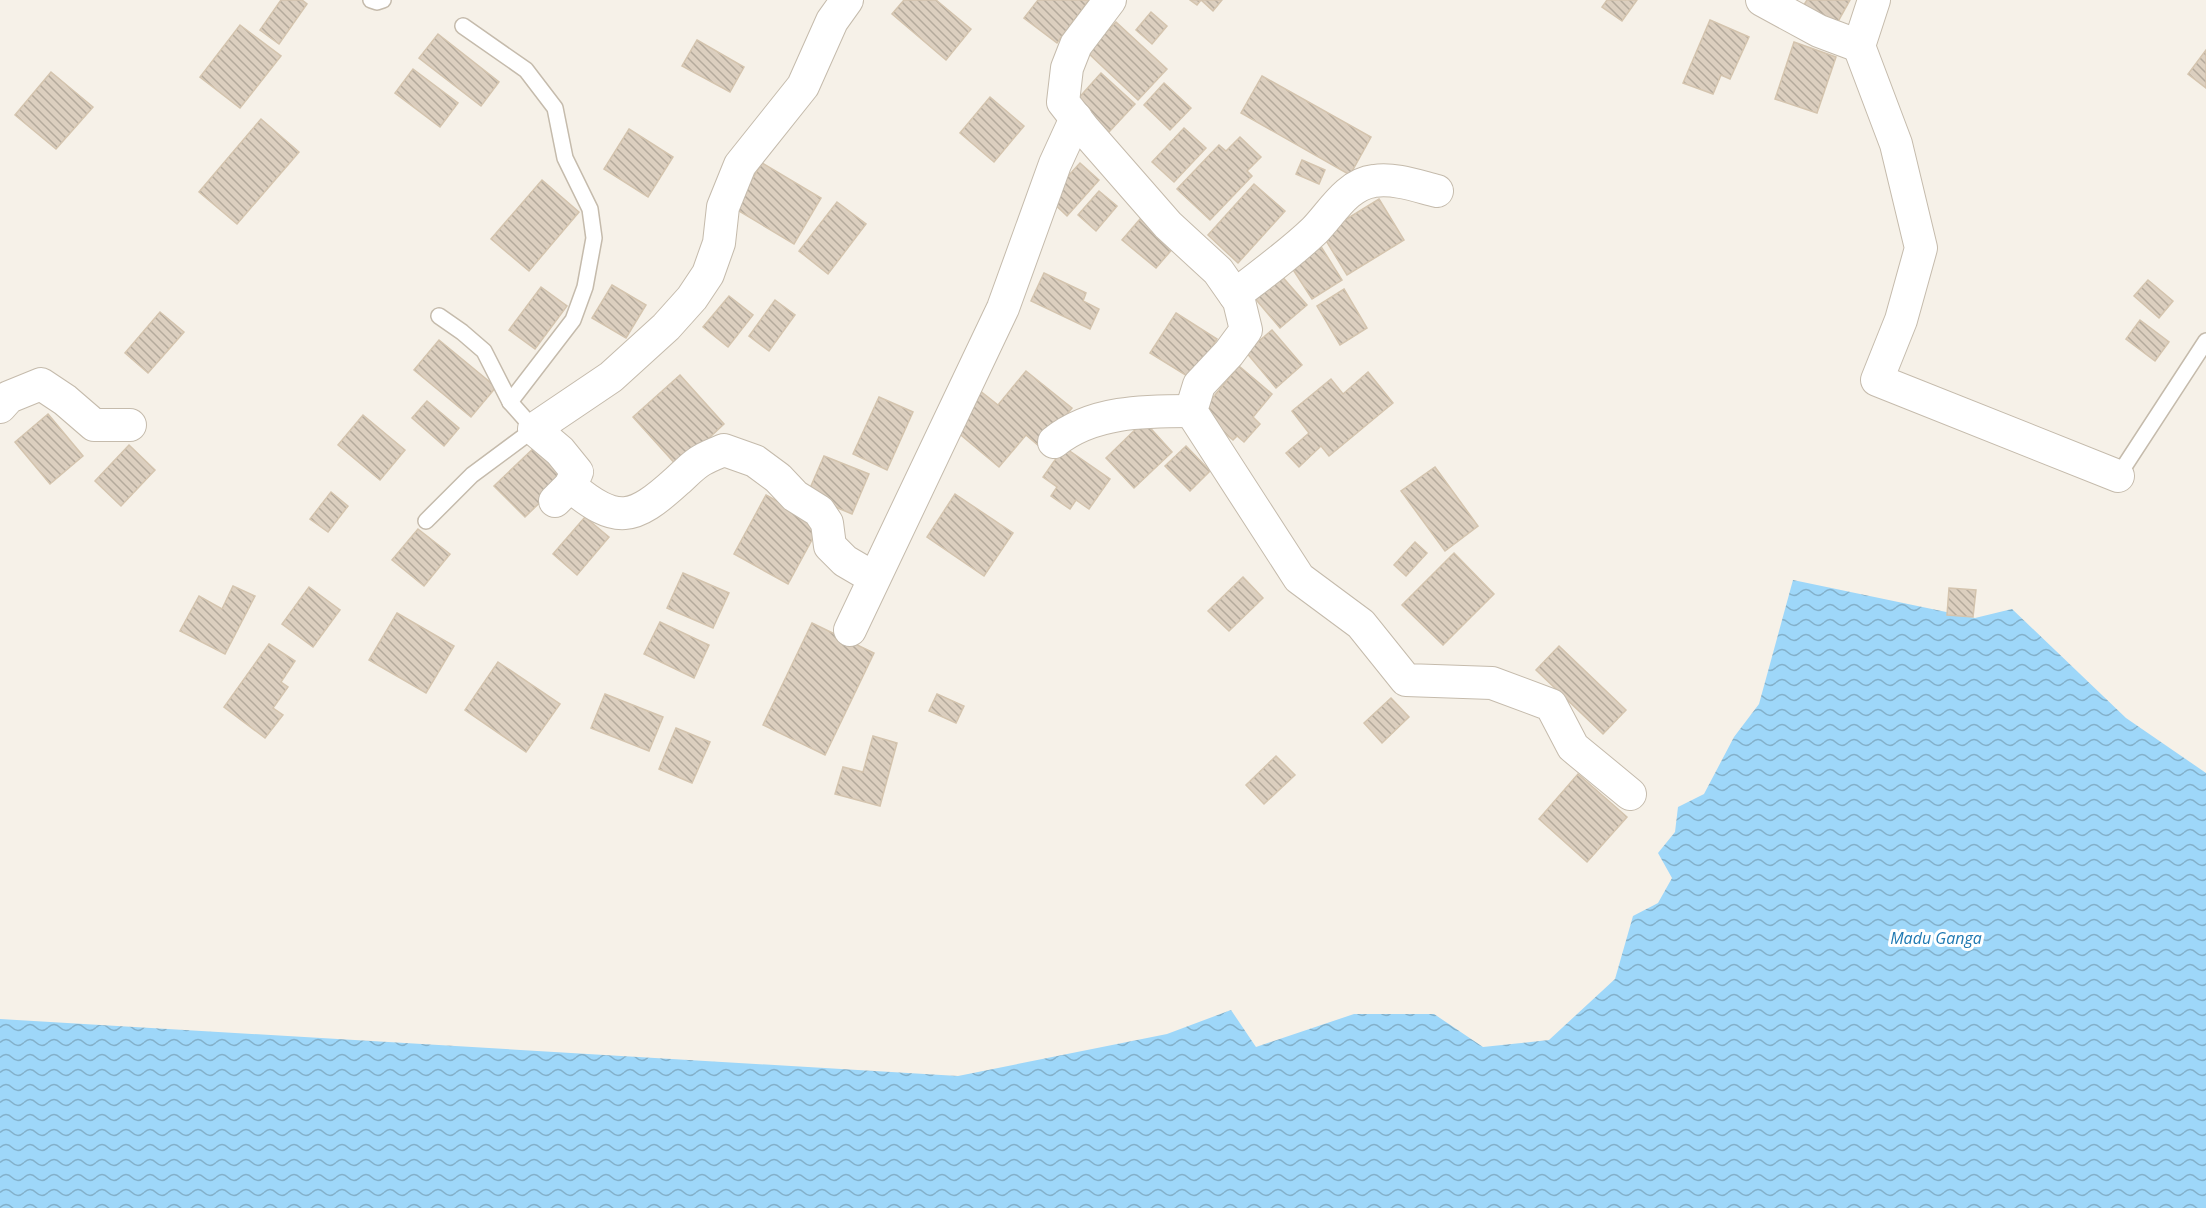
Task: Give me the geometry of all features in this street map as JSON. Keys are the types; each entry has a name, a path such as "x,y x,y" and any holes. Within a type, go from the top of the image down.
{"street":[{"path":"847,0 832,21 803,86 740,165 723,207 719,243 708,274 692,298 666,327 611,376 534,429 560,451 577,472 562,493 616,514 638,511 659,498 701,460 724,450 755,461 778,478 795,496 819,511 827,523 830,546 845,561 874,578"},
{"path":"1110,0 1076,45 1067,68 1063,102 1168,225 1218,271 1239,301 1246,330 1229,353 1199,385 1191,411 1299,578 1361,624 1406,680 1492,683 1551,705 1574,747 1630,794"},
{"path":"1762,0 1819,31 1859,46"},
{"path":"1874,0 1859,46 1896,144 1921,248 1900,320 1876,380 2118,476"},
{"path":"850,630 1003,308 1055,164 1076,118"},
{"path":"1235,295 1315,230 1347,195 1360,186 1372,181 1390,180 1437,191"},
{"path":"0,407 9,397 41,384 65,400 94,425 130,425"},
{"path":"1054,442 1084,423 1104,418 1152,411 1191,411"}],"lane":[{"path":"371,0 377,2 382,0"},
{"path":"463,26 526,70 555,108 565,158 590,209 594,238 585,286 573,320 510,402"},
{"path":"426,521 472,475 534,429 510,402 484,351 439,316"},
{"path":"2118,476 2206,341"}],"water":[{"name":"Madu Ganga","path":"1793,580 1975,618 2012,609 2126,718 2206,773 2206,1208 0,1208 0,1019 958,1076 1167,1034 1231,1010 1256,1047 1354,1014 1434,1014 1483,1047 1549,1040 1615,979 1633,916 1658,903 1672,878 1658,853 1675,832 1678,807 1704,794 1734,737 1759,704"}],"building":[{"path":"281,0 302,0 307,4 279,44 260,30"},
{"path":"904,0 936,0 971,29 946,60 892,14"},
{"path":"1038,0 1089,0 1057,43 1024,18"},
{"path":"1190,0 1201,0 1197,5"},
{"path":"1201,0 1222,0 1213,11"},
{"path":"1607,0 1637,0 1622,21 1602,7"},
{"path":"1807,0 1850,0 1835,27 1802,8"},
{"path":"1151,12 1167,26 1152,44 1136,30"},
{"path":"1710,20 1749,37 1730,79 1721,75 1713,94 1683,83"},
{"path":"1116,22 1167,69 1138,100 1087,52"},
{"path":"240,25 281,56 240,108 200,77"},
{"path":"438,34 499,82 481,106 419,58"},
{"path":"697,40 744,67 730,92 682,66"},
{"path":"1794,42 1836,57 1817,113 1775,99"},
{"path":"2206,50 2206,88 2188,74"},
{"path":"413,69 458,103 440,127 395,93"},
{"path":"51,72 93,107 56,149 15,115"},
{"path":"1101,73 1135,104 1109,132 1076,101"},
{"path":"1262,76 1371,137 1350,175 1241,113"},
{"path":"1164,83 1191,108 1170,130 1144,105"},
{"path":"990,97 1024,126 994,162 960,133"},
{"path":"261,119 299,152 237,224 199,192"},
{"path":"1184,128 1206,148 1174,182 1152,162"},
{"path":"629,129 673,157 648,197 604,169"},
{"path":"1240,137 1261,157 1247,171 1252,176 1210,220 1177,189 1219,145 1226,151"},
{"path":"1302,160 1325,170 1319,184 1296,174"},
{"path":"762,163 821,198 794,244 734,208"},
{"path":"1080,163 1099,180 1067,216 1048,198"},
{"path":"542,180 579,212 529,271 491,239"},
{"path":"1254,184 1285,211 1238,263 1208,235"},
{"path":"1099,191 1117,206 1096,231 1078,215"},
{"path":"1379,199 1404,240 1347,275 1322,234"},
{"path":"837,202 866,224 828,274 799,251"},
{"path":"1140,219 1174,247 1156,268 1122,240"},
{"path":"1320,245 1342,280 1312,299 1290,265"},
{"path":"1044,273 1086,293 1083,301 1099,309 1090,329 1031,301"},
{"path":"1279,273 1307,305 1280,328 1253,296"},
{"path":"2148,280 2173,301 2159,318 2134,296"},
{"path":"612,285 646,305 626,338 592,318"},
{"path":"541,287 567,306 535,349 509,330"},
{"path":"1344,289 1367,328 1340,345 1317,306"},
{"path":"729,296 753,315 728,347 703,327"},
{"path":"775,300 795,315 769,351 749,336"},
{"path":"160,312 184,332 148,373 125,353"},
{"path":"1176,313 1217,339 1192,379 1150,353"},
{"path":"2140,320 2169,342 2155,361 2126,339"},
{"path":"1272,330 1302,365 1276,388 1246,352"},
{"path":"439,340 496,387 471,417 414,370"},
{"path":"1239,366 1272,394 1253,417 1260,424 1244,442 1237,436 1233,440 1200,413"},
{"path":"1026,371 1072,408 1040,447 1026,435 999,467 950,426 979,390 998,405"},
{"path":"1368,372 1393,403 1329,456 1321,446 1299,467 1286,453 1309,433 1292,411 1331,379 1343,394"},
{"path":"680,375 724,424 678,467 633,417"},
{"path":"879,397 913,412 887,470 853,454"},
{"path":"427,401 459,428 444,446 412,418"},
{"path":"48,414 83,456 50,484 15,442"},
{"path":"363,415 405,450 380,480 338,445"},
{"path":"1144,421 1172,452 1134,488 1106,458"},
{"path":"538,444 568,475 525,517 494,486"},
{"path":"129,445 155,470 121,506 95,481"},
{"path":"1186,446 1210,471 1190,491 1165,466"},
{"path":"1064,447 1110,479 1089,509 1076,500 1070,509 1051,496 1057,487 1043,477"},
{"path":"824,456 869,474 852,514 807,495"},
{"path":"1435,467 1478,526 1445,551 1401,491"},
{"path":"331,492 348,506 328,532 310,519"},
{"path":"955,494 1013,533 984,576 927,537"},
{"path":"766,495 820,525 788,584 734,554"},
{"path":"585,517 609,537 577,575 553,554"},
{"path":"418,529 450,554 424,586 392,560"},
{"path":"1415,542 1427,553 1406,576 1394,565"},
{"path":"1454,553 1494,594 1443,645 1402,605"},
{"path":"683,573 729,593 713,628 667,608"},
{"path":"1243,577 1263,598 1229,631 1208,611"},
{"path":"233,586 255,596 225,654 180,631 199,596 222,609"},
{"path":"309,587 340,610 313,647 282,624"},
{"path":"1949,588 1976,590 1973,617 1947,615"},
{"path":"397,613 454,646 426,693 369,660"},
{"path":"660,622 709,645 694,678 644,654"},
{"path":"812,623 874,653 825,755 763,725"},
{"path":"269,644 295,661 281,682 288,687 273,708 283,715 265,738 224,707"},
{"path":"1559,646 1626,710 1603,734 1536,670"},
{"path":"498,662 560,704 526,752 465,710"},
{"path":"605,694 663,717 649,751 591,728"},
{"path":"937,694 964,706 956,723 929,711"},
{"path":"1391,698 1409,717 1382,743 1364,723"},
{"path":"676,728 710,742 692,783 659,769"},
{"path":"873,736 897,743 880,806 835,794 843,767 863,772"},
{"path":"1276,756 1295,775 1264,804 1246,785"},
{"path":"1578,774 1627,817 1587,862 1539,819"}]}
